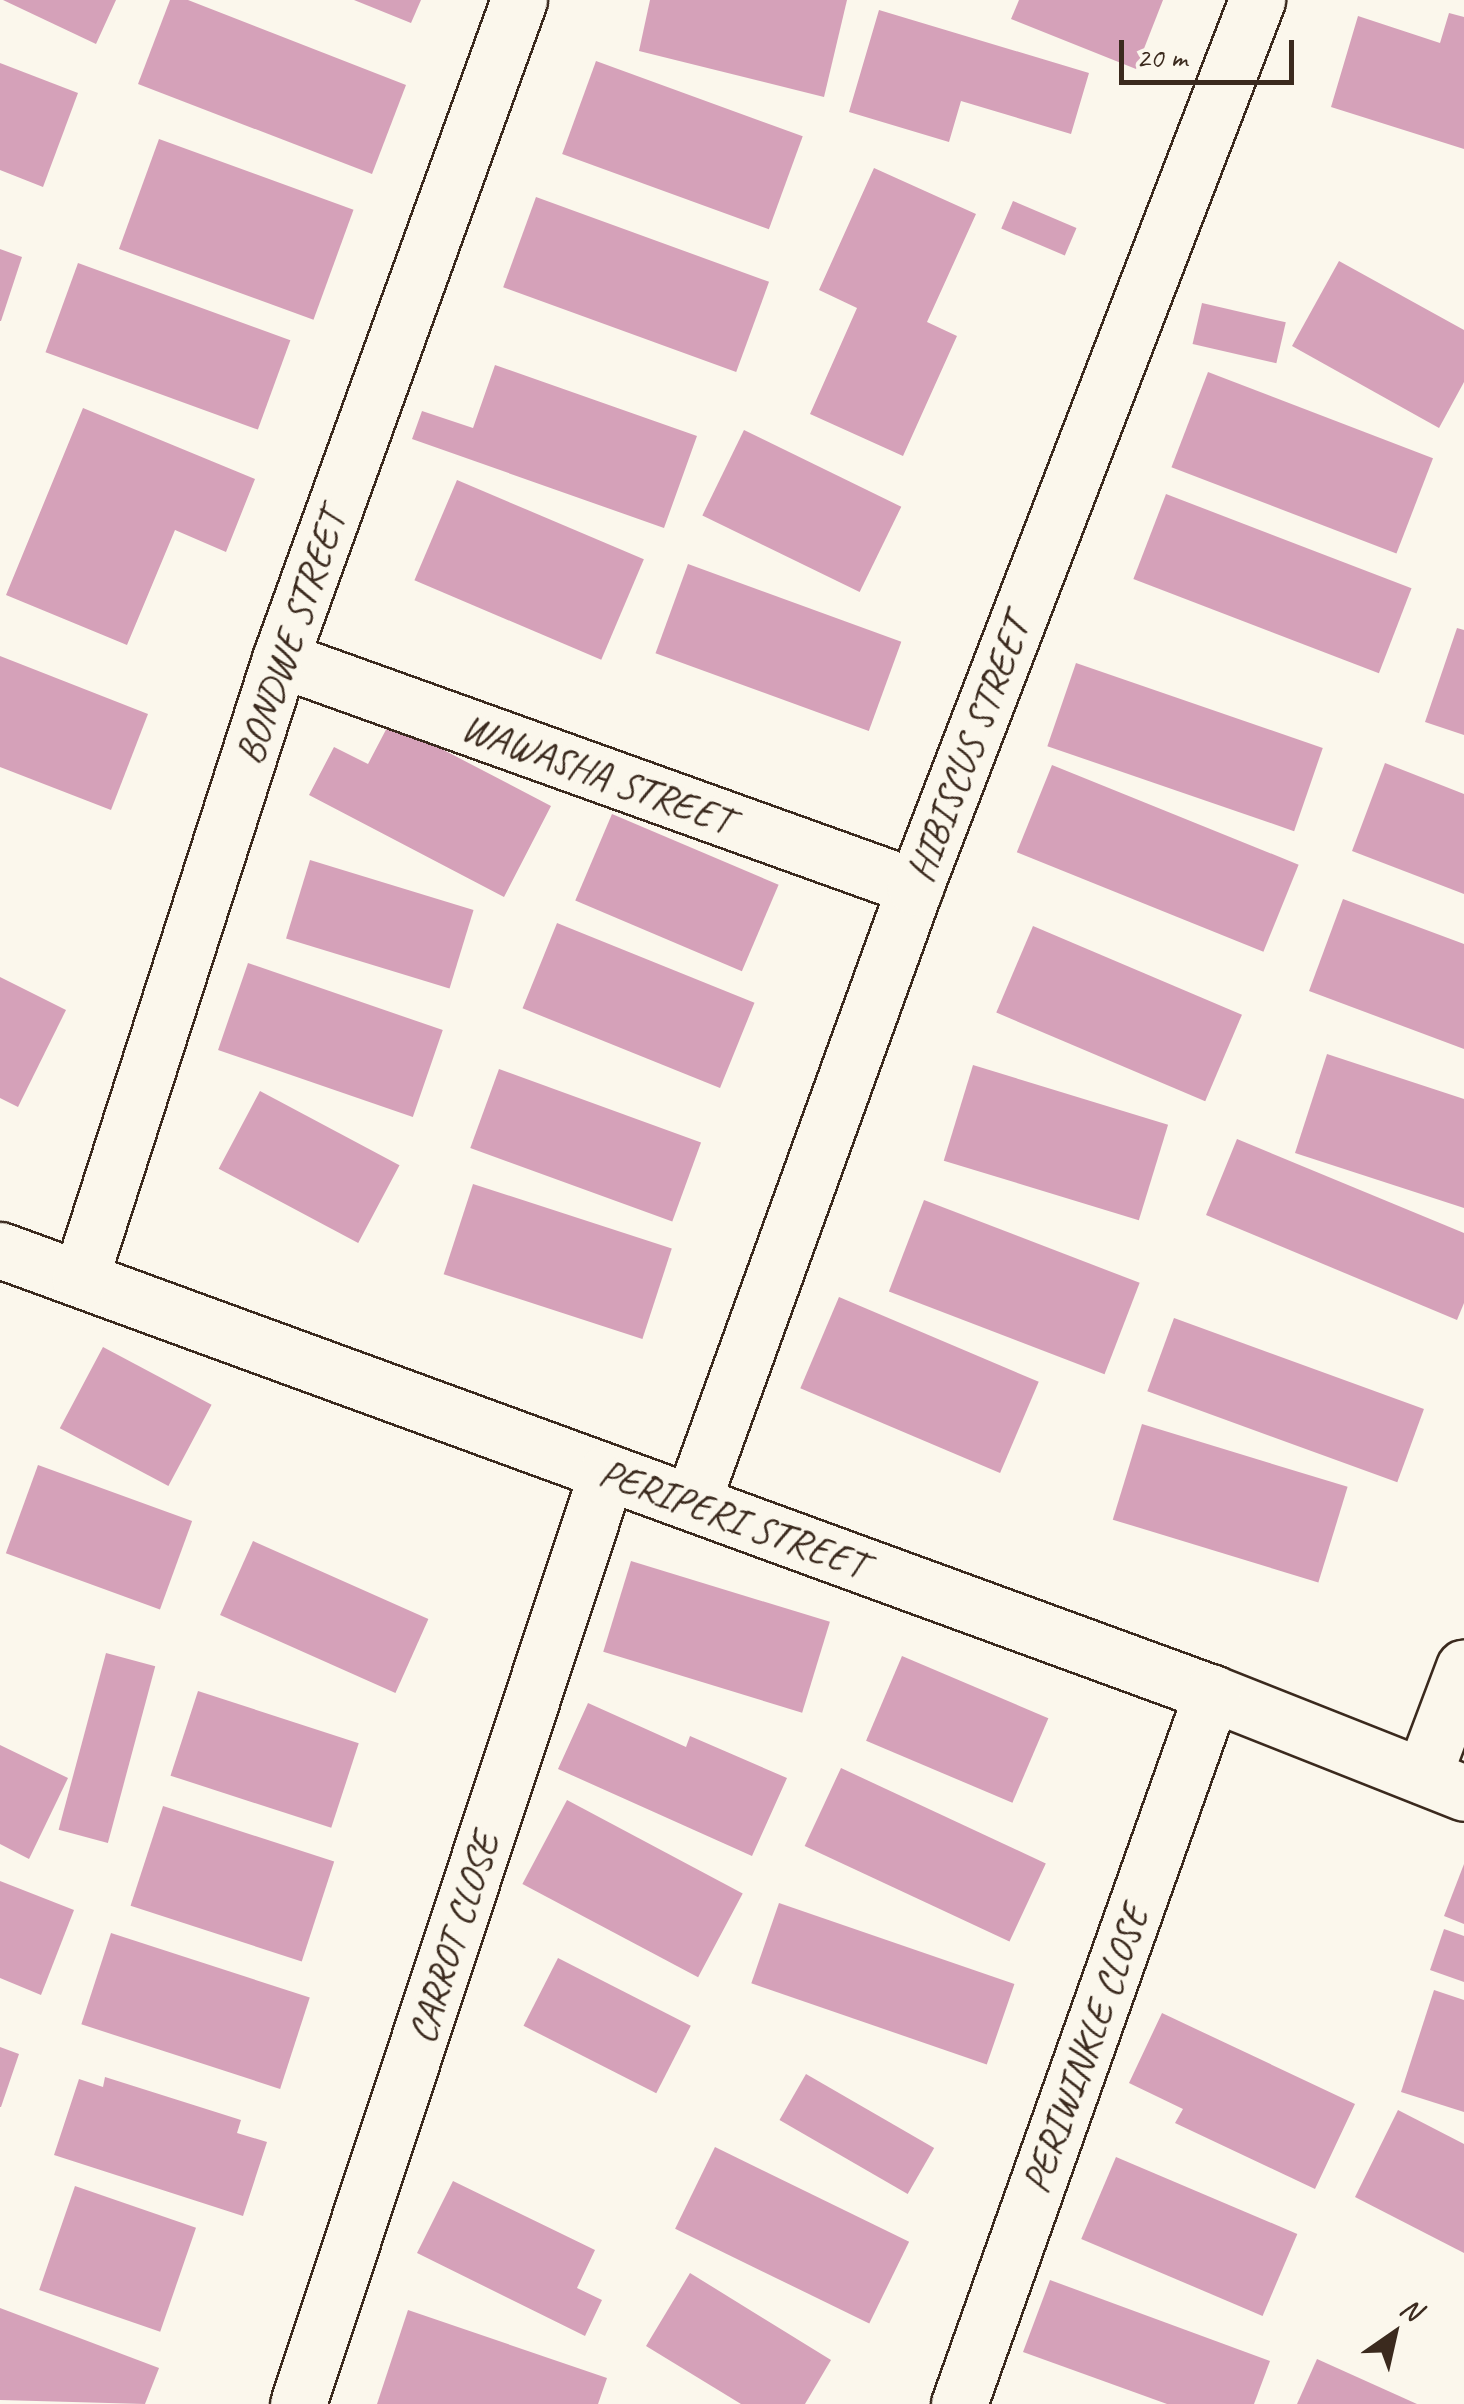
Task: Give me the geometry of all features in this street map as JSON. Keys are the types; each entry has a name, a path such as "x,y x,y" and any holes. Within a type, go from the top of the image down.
{"street":[{"name":"BONDWE STREET","path":"80,1280 280,659 519,0"},
{"name":"HIBISCUS STREET","path":"692,1502 915,887 1257,0"},
{"name":"WAWASHA STREET","path":"280,659 915,887"},
{"name":"PERIPERI STREET","path":"4,1265 80,1280 1212,1693 1444,1785"},
{"name":"CARROT CLOSE","path":"298,2404 607,1472"},
{"path":"1444,1785 1464,1667"},
{"name":"PERIWINKLE CLOSE","path":"958,2404 1212,1693"}],"building":[{"path":"3,0 116,0 96,44"},
{"path":"170,0 188,0 406,85 372,174 138,84"},
{"path":"354,0 421,0 411,23"},
{"path":"650,0 847,0 824,97 639,51"},
{"path":"1019,0 1163,0 1136,69 1011,19"},
{"path":"879,10 1089,73 1071,134 961,101 949,142 849,112"},
{"path":"1449,13 1464,17 1464,149 1331,107 1358,16 1440,43"},
{"path":"596,61 803,136 769,229 562,154"},
{"path":"0,63 78,93 43,187 0,170"},
{"path":"159,139 354,210 314,320 119,249"},
{"path":"874,168 976,214 927,322 957,336 903,456 810,414 857,308 819,290"},
{"path":"536,197 769,282 736,372 503,287"},
{"path":"1013,201 1077,228 1065,256 1001,229"},
{"path":"0,249 22,257 1,321 0,321"},
{"path":"1339,261 1464,330 1464,382 1439,428 1292,346"},
{"path":"78,263 290,340 258,430 46,352"},
{"path":"1202,303 1286,322 1276,363 1193,344"},
{"path":"495,365 697,436 664,528 412,439 422,411 473,428"},
{"path":"1208,372 1433,458 1396,554 1171,467"},
{"path":"83,408 255,479 226,552 175,530 127,645 6,595"},
{"path":"744,430 901,507 860,592 702,515"},
{"path":"457,480 644,559 601,660 414,580"},
{"path":"1166,494 1412,588 1379,673 1133,579"},
{"path":"688,564 901,642 869,731 656,653"},
{"path":"1457,628 1464,630 1464,735 1425,722"},
{"path":"0,656 148,714 111,810 0,767"},
{"path":"1076,663 1323,748 1294,831 1047,746"},
{"path":"390,722 551,806 504,897 309,795 334,747 368,764"},
{"path":"1385,763 1464,794 1464,894 1352,851"},
{"path":"1052,765 1299,865 1263,952 1017,852"},
{"path":"612,814 779,885 742,971 575,901"},
{"path":"310,860 474,910 450,988 286,938"},
{"path":"1343,899 1464,944 1464,1049 1309,991"},
{"path":"557,923 754,1003 720,1088 523,1008"},
{"path":"1033,926 1242,1015 1205,1101 996,1013"},
{"path":"248,963 443,1030 413,1117 218,1050"},
{"path":"0,977 66,1010 18,1107 0,1098"},
{"path":"1327,1054 1464,1099 1464,1208 1295,1153"},
{"path":"973,1065 1168,1125 1139,1220 944,1161"},
{"path":"499,1069 701,1143 672,1221 470,1148"},
{"path":"260,1091 400,1165 358,1243 219,1169"},
{"path":"1237,1139 1464,1233 1464,1303 1457,1320 1206,1215"},
{"path":"473,1184 672,1249 642,1339 444,1274"},
{"path":"924,1200 1140,1283 1105,1374 889,1291"},
{"path":"839,1297 1039,1382 1000,1473 800,1388"},
{"path":"1174,1318 1424,1409 1397,1482 1147,1391"},
{"path":"103,1347 212,1405 168,1486 60,1428"},
{"path":"1142,1424 1348,1487 1318,1582 1113,1520"},
{"path":"38,1465 192,1521 160,1609 6,1553"},
{"path":"253,1541 428,1619 395,1693 220,1615"},
{"path":"631,1561 830,1622 802,1713 603,1652"},
{"path":"106,1653 155,1666 108,1843 59,1830"},
{"path":"902,1656 1048,1718 1012,1803 866,1741"},
{"path":"198,1691 359,1743 331,1828 170,1776"},
{"path":"588,1703 686,1747 690,1736 787,1778 752,1856 558,1769"},
{"path":"0,1745 68,1778 29,1859 0,1844"},
{"path":"841,1768 1046,1864 1009,1941 805,1846"},
{"path":"567,1800 743,1893 698,1977 522,1884"},
{"path":"163,1806 334,1862 302,1961 131,1906"},
{"path":"1464,1864 1464,1924 1444,1916"},
{"path":"0,1881 74,1910 41,1995 0,1978"},
{"path":"779,1903 1014,1984 987,2064 751,1983"},
{"path":"1444,1929 1464,1936 1464,1982 1430,1970"},
{"path":"111,1933 310,1998 280,2089 81,2024"},
{"path":"558,1958 691,2026 656,2093 523,2026"},
{"path":"1434,1990 1464,2000 1464,2112 1401,2092"},
{"path":"1162,2013 1355,2104 1315,2189 1175,2123 1183,2109 1129,2083"},
{"path":"0,2047 19,2054 1,2107 0,2107"},
{"path":"806,2074 934,2148 908,2194 779,2120"},
{"path":"105,2077 241,2120 237,2133 267,2142 243,2216 54,2155 79,2079 103,2087"},
{"path":"1398,2110 1464,2144 1464,2253 1355,2197"},
{"path":"715,2147 909,2242 869,2323 675,2229"},
{"path":"1116,2157 1297,2234 1263,2316 1081,2239"},
{"path":"453,2181 595,2250 577,2288 602,2300 585,2336 417,2253"},
{"path":"75,2186 196,2228 160,2332 39,2290"},
{"path":"690,2273 831,2360 805,2404 741,2404 646,2346"},
{"path":"1050,2280 1270,2361 1254,2404 1167,2404 1023,2352"},
{"path":"0,2308 159,2368 145,2404 0,2400"},
{"path":"408,2310 607,2378 598,2404 377,2404"},
{"path":"1317,2359 1417,2404 1297,2404"}]}
